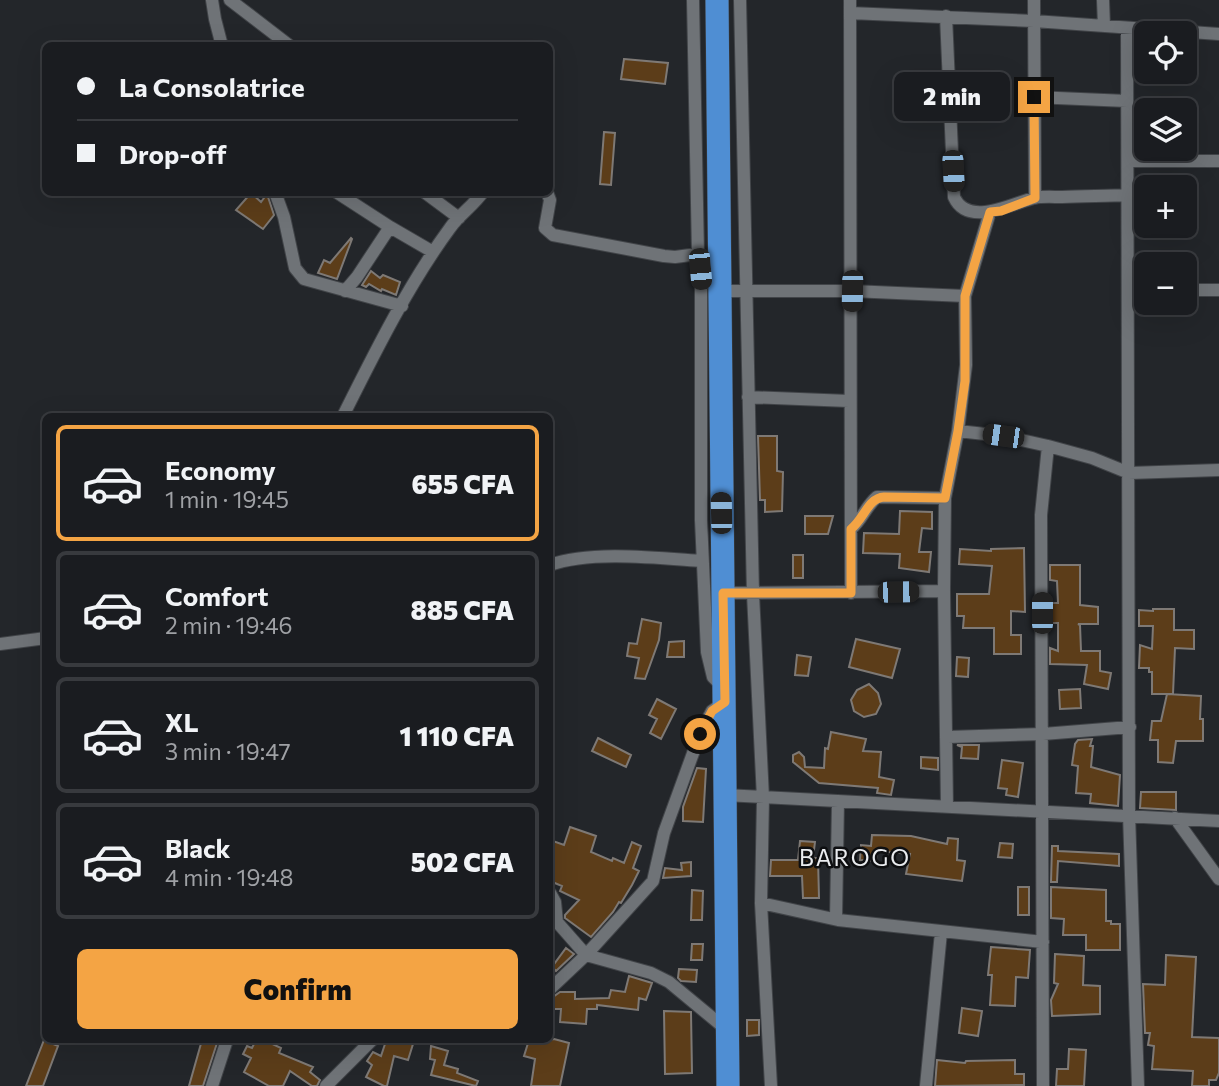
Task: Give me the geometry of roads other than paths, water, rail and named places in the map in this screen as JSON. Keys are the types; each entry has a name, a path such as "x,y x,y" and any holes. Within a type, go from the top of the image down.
{"highway":[{"path":"717,0 729,1086"}],"street":[{"path":"212,0 221,42"},
{"path":"230,0 285,42"},
{"path":"553,986 586,955 653,881 664,833 700,734 712,711 725,695 713,677 707,652 702,561 701,285 698,254 693,0"},
{"path":"740,0 753,594 763,798 761,903 771,1086"},
{"path":"1034,0 1035,198"},
{"path":"1103,0 1104,26"},
{"path":"851,593 850,6 946,16 1219,34"},
{"path":"946,16 954,197 961,207 990,212 1001,211 1035,198 1128,195"},
{"path":"1127,28 1129,814 1138,1086"},
{"path":"1034,97 1127,101"},
{"path":"1128,162 1219,162"},
{"path":"276,196 299,275 304,279 402,306"},
{"path":"342,196 433,252"},
{"path":"429,196 459,218"},
{"path":"344,413 375,351 433,252 479,196"},
{"path":"548,196 545,228 553,235 664,256 698,254"},
{"path":"947,807 945,498 958,431 966,365 965,296 990,212"},
{"path":"345,291 390,227"},
{"path":"1197,290 1219,290"},
{"path":"719,291 852,291 965,296"},
{"path":"1128,291 1134,291"},
{"path":"748,397 849,401"},
{"path":"958,431 1003,436 1048,446 1091,458 1129,473 1219,470"},
{"path":"1042,1086 1041,516 1048,446"},
{"path":"851,529 860,522 871,502 877,497 945,498"},
{"path":"553,564 572,559 617,557 702,561"},
{"path":"723,593 944,591"},
{"path":"0,645 42,639"},
{"path":"948,737 1043,734 1130,727"},
{"path":"724,795 1040,812 1129,814 1219,821"},
{"path":"836,919 838,801"},
{"path":"1175,818 1219,879"},
{"path":"553,898 553,923 586,955 651,973 669,982 728,1030"},
{"path":"761,903 836,919 1042,942"},
{"path":"926,1086 941,932"},
{"path":"212,1086 226,1043"},
{"path":"326,1086 369,1043"}],"district":[{"name":"BAROGO","path":"855,857"}]}
